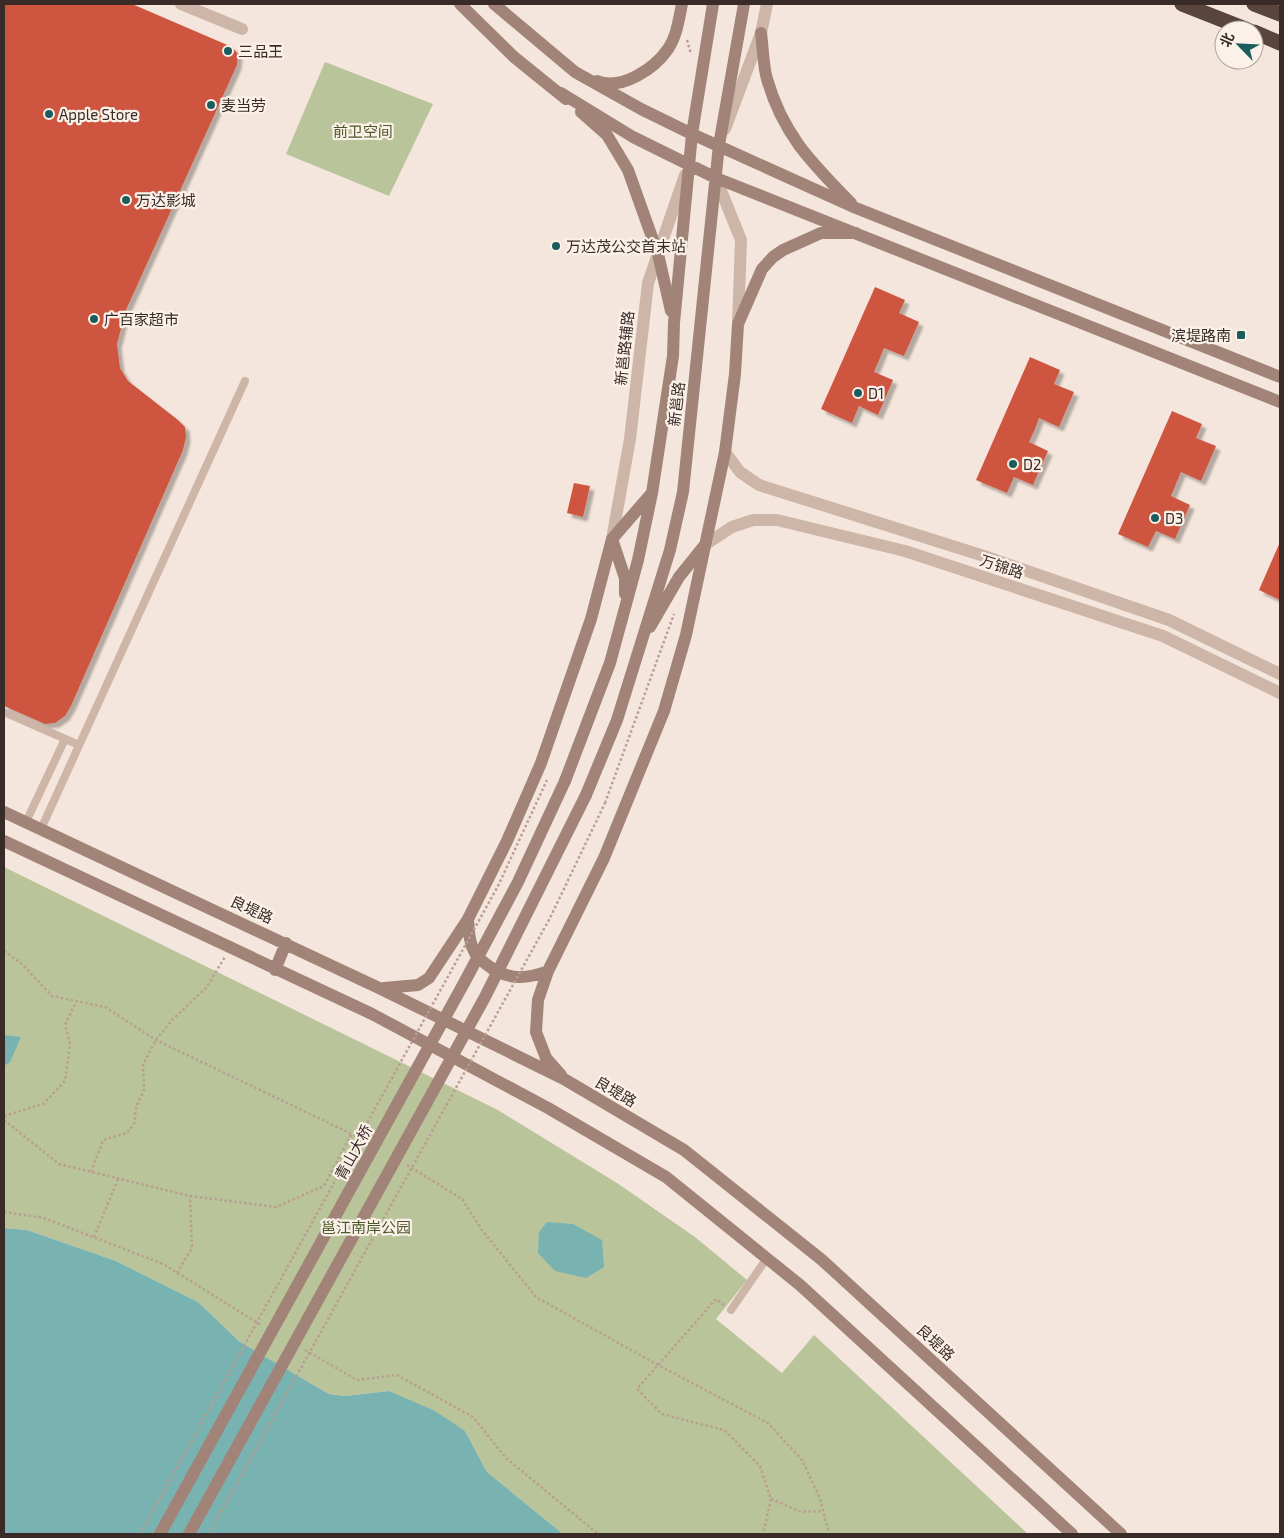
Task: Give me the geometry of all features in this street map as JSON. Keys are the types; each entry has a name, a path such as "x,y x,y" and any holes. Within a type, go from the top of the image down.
{"highway":[{"path":"1182,4 1223,20"},
{"path":"1254,4 1280,14"},
{"path":"1264,36 1280,43"}],"main road":[{"path":"460,4 514,57 561,93 607,135 619,152 628,170 658,254 674,323"},
{"path":"494,4 576,72 641,109 692,134 856,208 1280,377"},
{"path":"576,72 602,83 633,78 648,70 669,48 682,4"},
{"name":"新邕路","path":"565,780 610,663 638,560 652,492 671,374 692,134 713,4"},
{"name":"新邕路","path":"189,1534 485,997 586,795 617,720 670,550 683,492 719,145 744,4"},
{"path":"761,33 767,78 785,124 796,144 816,168 856,208"},
{"path":"561,93 632,137 716,178 1280,402"},
{"path":"564,1079 546,1058 536,1032 538,1000 548,971 604,858 664,711 686,635 724,452 735,374 738,324 762,269 773,256 792,245 821,233 856,234"},
{"path":"379,988 418,985 429,978 468,919 507,841 541,763 576,667 612,539 652,492"},
{"path":"612,539 624,578 625,604"},
{"path":"642,642 679,577 706,544"},
{"name":"青山大桥","path":"160,1534 464,983 518,882 565,780"},
{"name":"良堤路","path":"4,812 286,943 564,1079 684,1150 822,1260 1121,1534"},
{"path":"4,840 275,970 372,1014 548,1108 666,1177 800,1285 1072,1534"},
{"path":"468,919 470,941 475,955 493,969 513,978 530,977 548,971"},
{"path":"275,970 286,943"}],"street":[{"path":"181,4 242,29"},
{"path":"719,145 761,33 767,4"},
{"name":"新邕路辅路","path":"612,539 630,439 648,282 689,166"},
{"path":"716,178 742,240 738,324"},
{"name":"万锦路","path":"724,452 740,472 759,485 984,556 1169,620 1280,674"},
{"name":"万锦路","path":"706,544 732,527 753,520 777,520 905,551 1163,636 1280,693"}],"lane":[{"path":"41,829 244,381"},
{"path":"4,712 79,746"},
{"path":"26,822 65,739"},
{"path":"730,1310 767,1258"}],"path":[{"path":"679,17 692,54"},
{"path":"209,1534 550,918 605,803 674,613"},
{"path":"140,1534 498,886 547,780"},
{"path":"4,952 20,963 52,996 105,1007 156,1040 352,1133 368,1143"},
{"path":"91,1172 102,1140 127,1133 134,1124 136,1107 144,1090 143,1064 156,1040 173,1018 206,988 222,963"},
{"path":"4,1116 44,1104 65,1081 70,1044 65,1025 76,1002"},
{"path":"4,1120 59,1164 190,1196 276,1207 324,1186 352,1133"},
{"path":"401,1162 462,1199 482,1230 536,1297 658,1366 768,1422 802,1460 820,1498 829,1534"},
{"path":"94,1237 118,1179"},
{"path":"177,1273 192,1248 190,1196"},
{"path":"4,1212 44,1218 163,1264 263,1326"},
{"path":"730,1310 716,1299 637,1389 662,1414 724,1430 760,1466 771,1499 763,1534"},
{"path":"297,1346 357,1380 397,1375 474,1417 506,1458 598,1534"},
{"path":"771,1499 801,1512 823,1510"}],"green space":[{"name":"前卫空间","path":"325,62 433,104 389,196 286,154"},
{"name":"邕江南岸公园","path":"4,867 496,1109 617,1183 695,1237 747,1280 716,1319 782,1373 814,1335 1028,1534 563,1534 487,1472 465,1431 389,1391 345,1396 329,1394 240,1342 198,1302 116,1261 27,1230 4,1228"}],"water":[{"path":"4,1035 21,1037 10,1062 4,1066"},
{"path":"547,1222 573,1224 602,1240 604,1267 586,1278 555,1271 538,1253 539,1232"},
{"path":"4,1228 27,1230 116,1261 198,1302 240,1342 329,1394 345,1396 389,1391 435,1411 465,1431 487,1472 563,1534 4,1534"}],"building":[{"path":"4,4 132,4 232,47 238,54 237,65 126,310 117,344 120,368 128,381 185,427 186,437 183,450 71,706 65,716 55,723 45,724 4,706"},
{"path":"875,287 905,300 899,313 919,322 904,356 884,348 874,372 893,380 878,415 859,406 852,423 821,409"},
{"path":"1030,357 1060,370 1054,384 1074,392 1059,427 1039,418 1029,442 1048,451 1033,485 1014,477 1007,493 976,480"},
{"path":"1172,411 1202,424 1196,438 1216,446 1201,481 1181,472 1171,496 1190,505 1175,539 1156,531 1148,547 1118,534"},
{"path":"574,483 590,486 583,517 567,513"},
{"path":"1280,542 1280,600 1259,590"}],"place":[{"name":"三品王","path":"228,51"},
{"name":"麦当劳","path":"211,105"},
{"name":"Apple Store","path":"49,114"},
{"name":"万达影城","path":"126,200"},
{"name":"万达茂公交首末站","path":"556,246"},
{"name":"广百家超市","path":"94,319"},
{"name":"滨堤路南","path":"1241,335"},
{"name":"D1","path":"858,393"},
{"name":"D2","path":"1013,464"},
{"name":"D3","path":"1155,518"}]}
